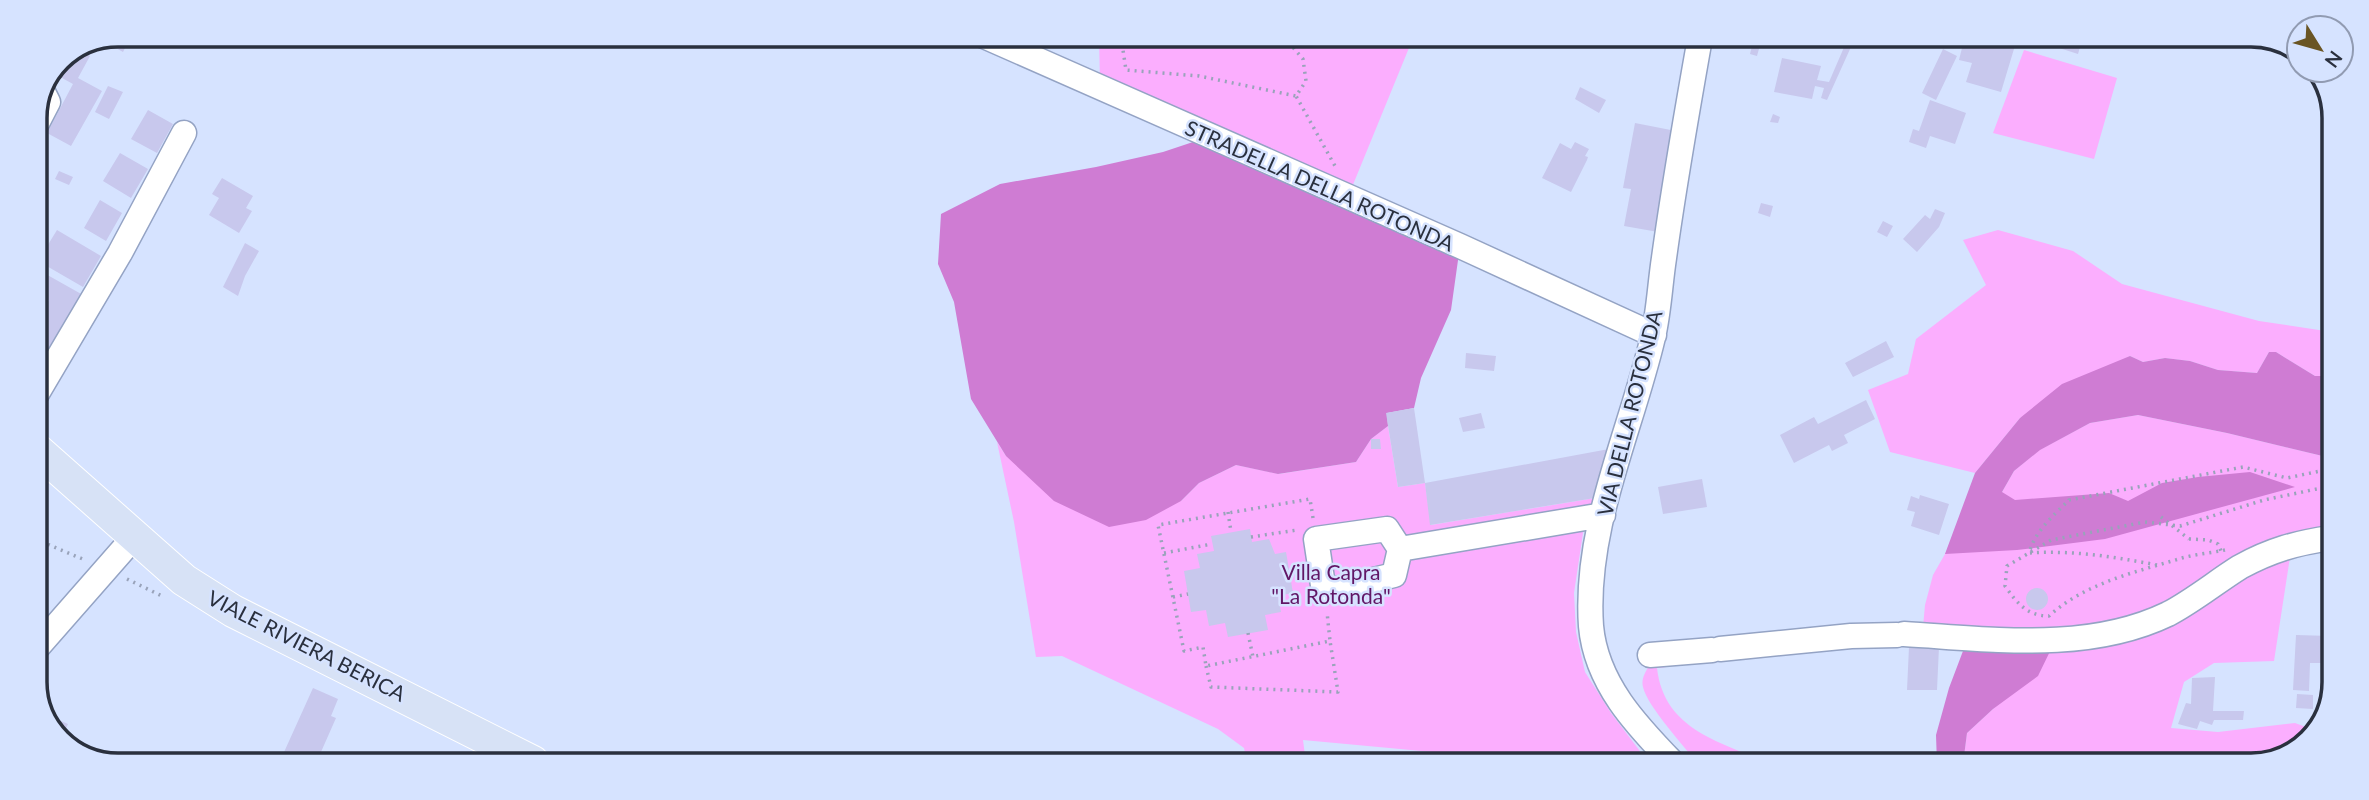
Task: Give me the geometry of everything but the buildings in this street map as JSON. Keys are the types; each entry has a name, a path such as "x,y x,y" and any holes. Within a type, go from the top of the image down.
{"main road":[{"name":"VIALE RIVIERA BERICA","path":"47,459 184,580 233,611 515,753"}],"street":[{"name":"STRADELLA DELLA ROTONDA","path":"1009,47 1654,335"},
{"name":"VIA DELLA ROTONDA","path":"1663,753 1616,699 1600,663 1591,628 1591,574 1602,515 1667,296 1699,47"},
{"path":"47,377 120,253 184,133"},
{"path":"1400,549 1602,515"},
{"path":"1387,529 1400,549 1394,575 1324,592 1315,534 1387,529"},
{"path":"47,636 135,536"},
{"path":"1650,655 1851,636 1900,635 2055,641 2138,625 2169,613 2242,566 2292,544 2322,539"}],"path":[{"path":"1122,47 1126,71 1199,76 1296,96 1336,169 1329,189"},
{"path":"1292,47 1303,60 1306,81 1296,96"},
{"path":"2029,552 2032,542 2048,521 2069,500 2243,467 2287,478 2322,471"},
{"path":"2233,547 2183,557 2109,580 2064,601 2049,616 2036,616 2017,601 2005,586 2007,566 2051,540 2145,522 2180,526 2264,500 2322,488"},
{"path":"1251,537 1315,534 1310,499 1158,525 1184,651 1203,647 1211,687 1338,692 1324,592"},
{"path":"1228,512 1231,532"},
{"path":"2161,517 2189,540 2208,540 2218,544 2221,551"},
{"path":"1164,553 1212,544"},
{"path":"2029,552 2057,551 2159,565"},
{"path":"1173,597 1188,594"},
{"path":"1248,633 1253,657"},
{"path":"1206,666 1331,641"}],"green space":[{"path":"1099,47 1409,47 1350,192 1100,83"},
{"path":"2024,50 2117,78 2094,159 1993,133"},
{"path":"1998,230 2073,251 2122,284 2259,321 2322,330 2322,376 2315,376 2276,352 2269,352 2257,373 2218,370 2190,361 2165,358 2143,362 2130,356 2020,418 1975,473 1890,452 1868,390 1908,374 1916,339 1986,285 1963,240"},
{"path":"2138,415 2322,456 2322,533 2167,610 2092,630 1923,627 1925,605 1933,575 1963,510 2002,492 2014,471 2039,450 2090,423"},
{"name":"Villa Capra \"La Rotonda\"","path":"1388,426 1398,487 1425,483 1431,525 1595,498 1583,533 1574,593 1576,632 1585,672 1641,753 1443,753 1303,740 1305,753 1245,753 1244,748 1218,729 1062,656 1036,657 1014,522 997,442 1006,456 1181,501 1199,483 1236,465 1279,474 1356,462 1371,439"},
{"path":"2292,544 2274,661 2214,663 2184,682 2171,728 2218,732 2295,723 2305,727 2294,738 2274,749 2251,753 1964,753 1967,733 1993,709 2055,641 2095,635"},
{"path":"1665,664 1666,667 1657,668 1662,689 1671,707 1684,721 1716,741 1745,753 1689,753 1646,695 1643,679 1649,666"}],"shaded area":[{"path":"1211,136 1460,246 1451,310 1421,378 1414,408 1387,413 1388,426 1371,439 1356,462 1278,474 1236,465 1199,483 1181,501 1146,520 1109,527 1054,501 1006,456 971,399 954,302 938,264 941,214 1000,184 1163,152"},
{"path":"2269,352 2276,352 2315,376 2322,376 2322,456 2138,415 2090,423 2040,450 2014,471 2002,492 2015,500 2109,493 2128,501 2162,483 2250,472 2295,487 2105,539 2017,550 1945,554 1975,473 2020,418 2062,384 2130,356 2143,362 2165,358 2190,361 2218,370 2257,373"},
{"path":"1986,638 2055,641 2038,676 1993,709 1967,733 1964,753 1937,753 1936,735 1963,651"}]}
